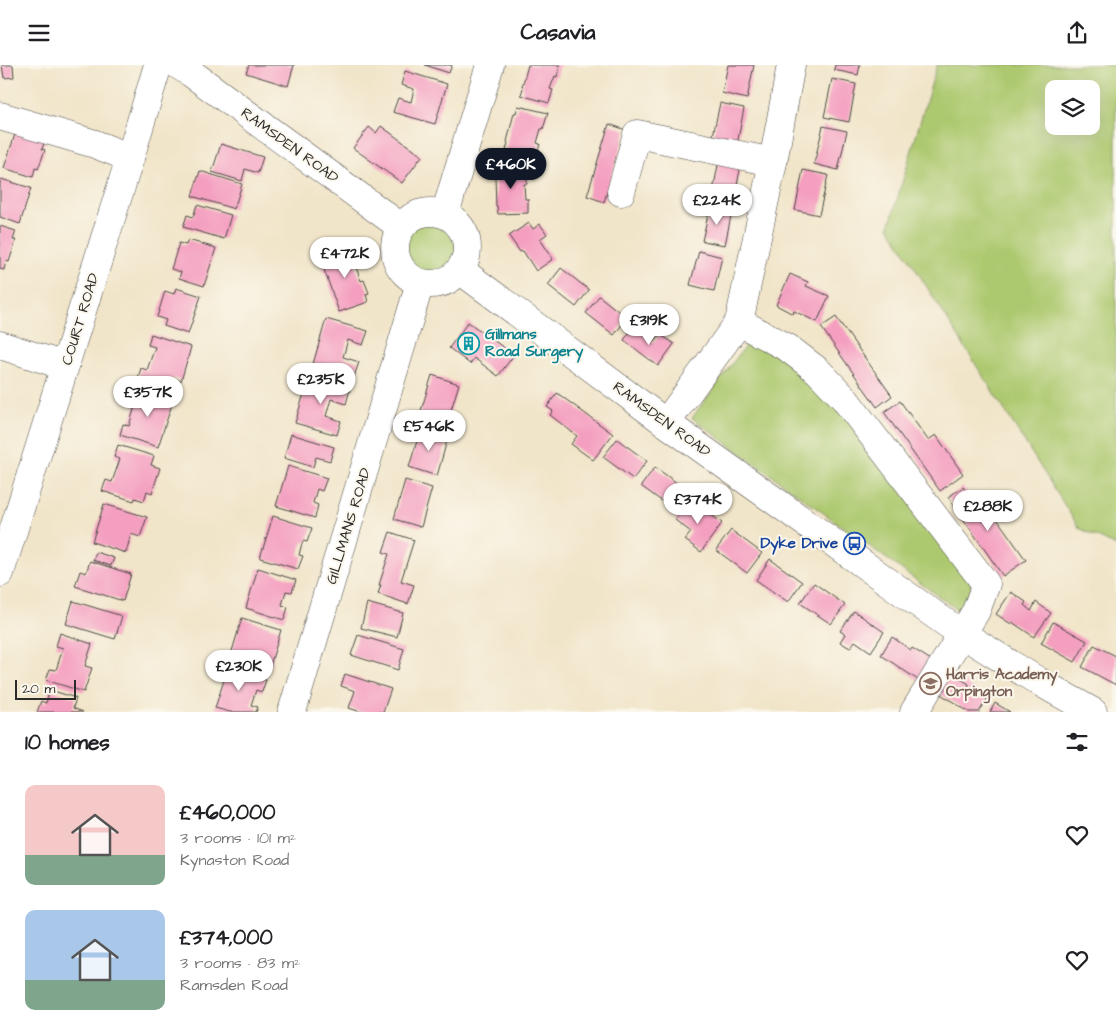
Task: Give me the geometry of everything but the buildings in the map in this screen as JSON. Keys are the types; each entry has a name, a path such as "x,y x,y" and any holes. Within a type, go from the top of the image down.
{"street":[{"name":"COURT ROAD","path":"0,573 158,65"},
{"name":"RAMSDEN ROAD","path":"178,65 401,227"},
{"path":"444,213 490,65"},
{"path":"666,423 739,322 773,162 791,65"},
{"path":"0,116 95,144 130,157"},
{"path":"622,192 637,135 773,162"},
{"path":"420,213 444,213 462,227 468,249 460,270 442,283 420,283 402,270 395,249 401,227 420,213"},
{"name":"RAMSDEN ROAD","path":"460,270 666,423 897,589 962,634 1038,681 1093,712"},
{"name":"GILLMANS ROAD","path":"292,712 420,283"},
{"path":"739,322 788,348 818,371 844,398 986,584 976,611 914,712"},
{"path":"0,345 65,366"}],"green space":[{"path":"937,65 1116,65 1116,546 1079,528 889,227"},
{"path":"432,221 450,229 457,249 449,267 430,274 411,266 404,246 412,228"},
{"path":"754,334 829,393 973,585 959,611 692,418"}],"place":[{"name":"Gillmans Road Surgery","path":"469,343"},
{"name":"Dyke Drive","path":"854,543"},
{"name":"Harris Academy Orpington","path":"930,683"}]}
